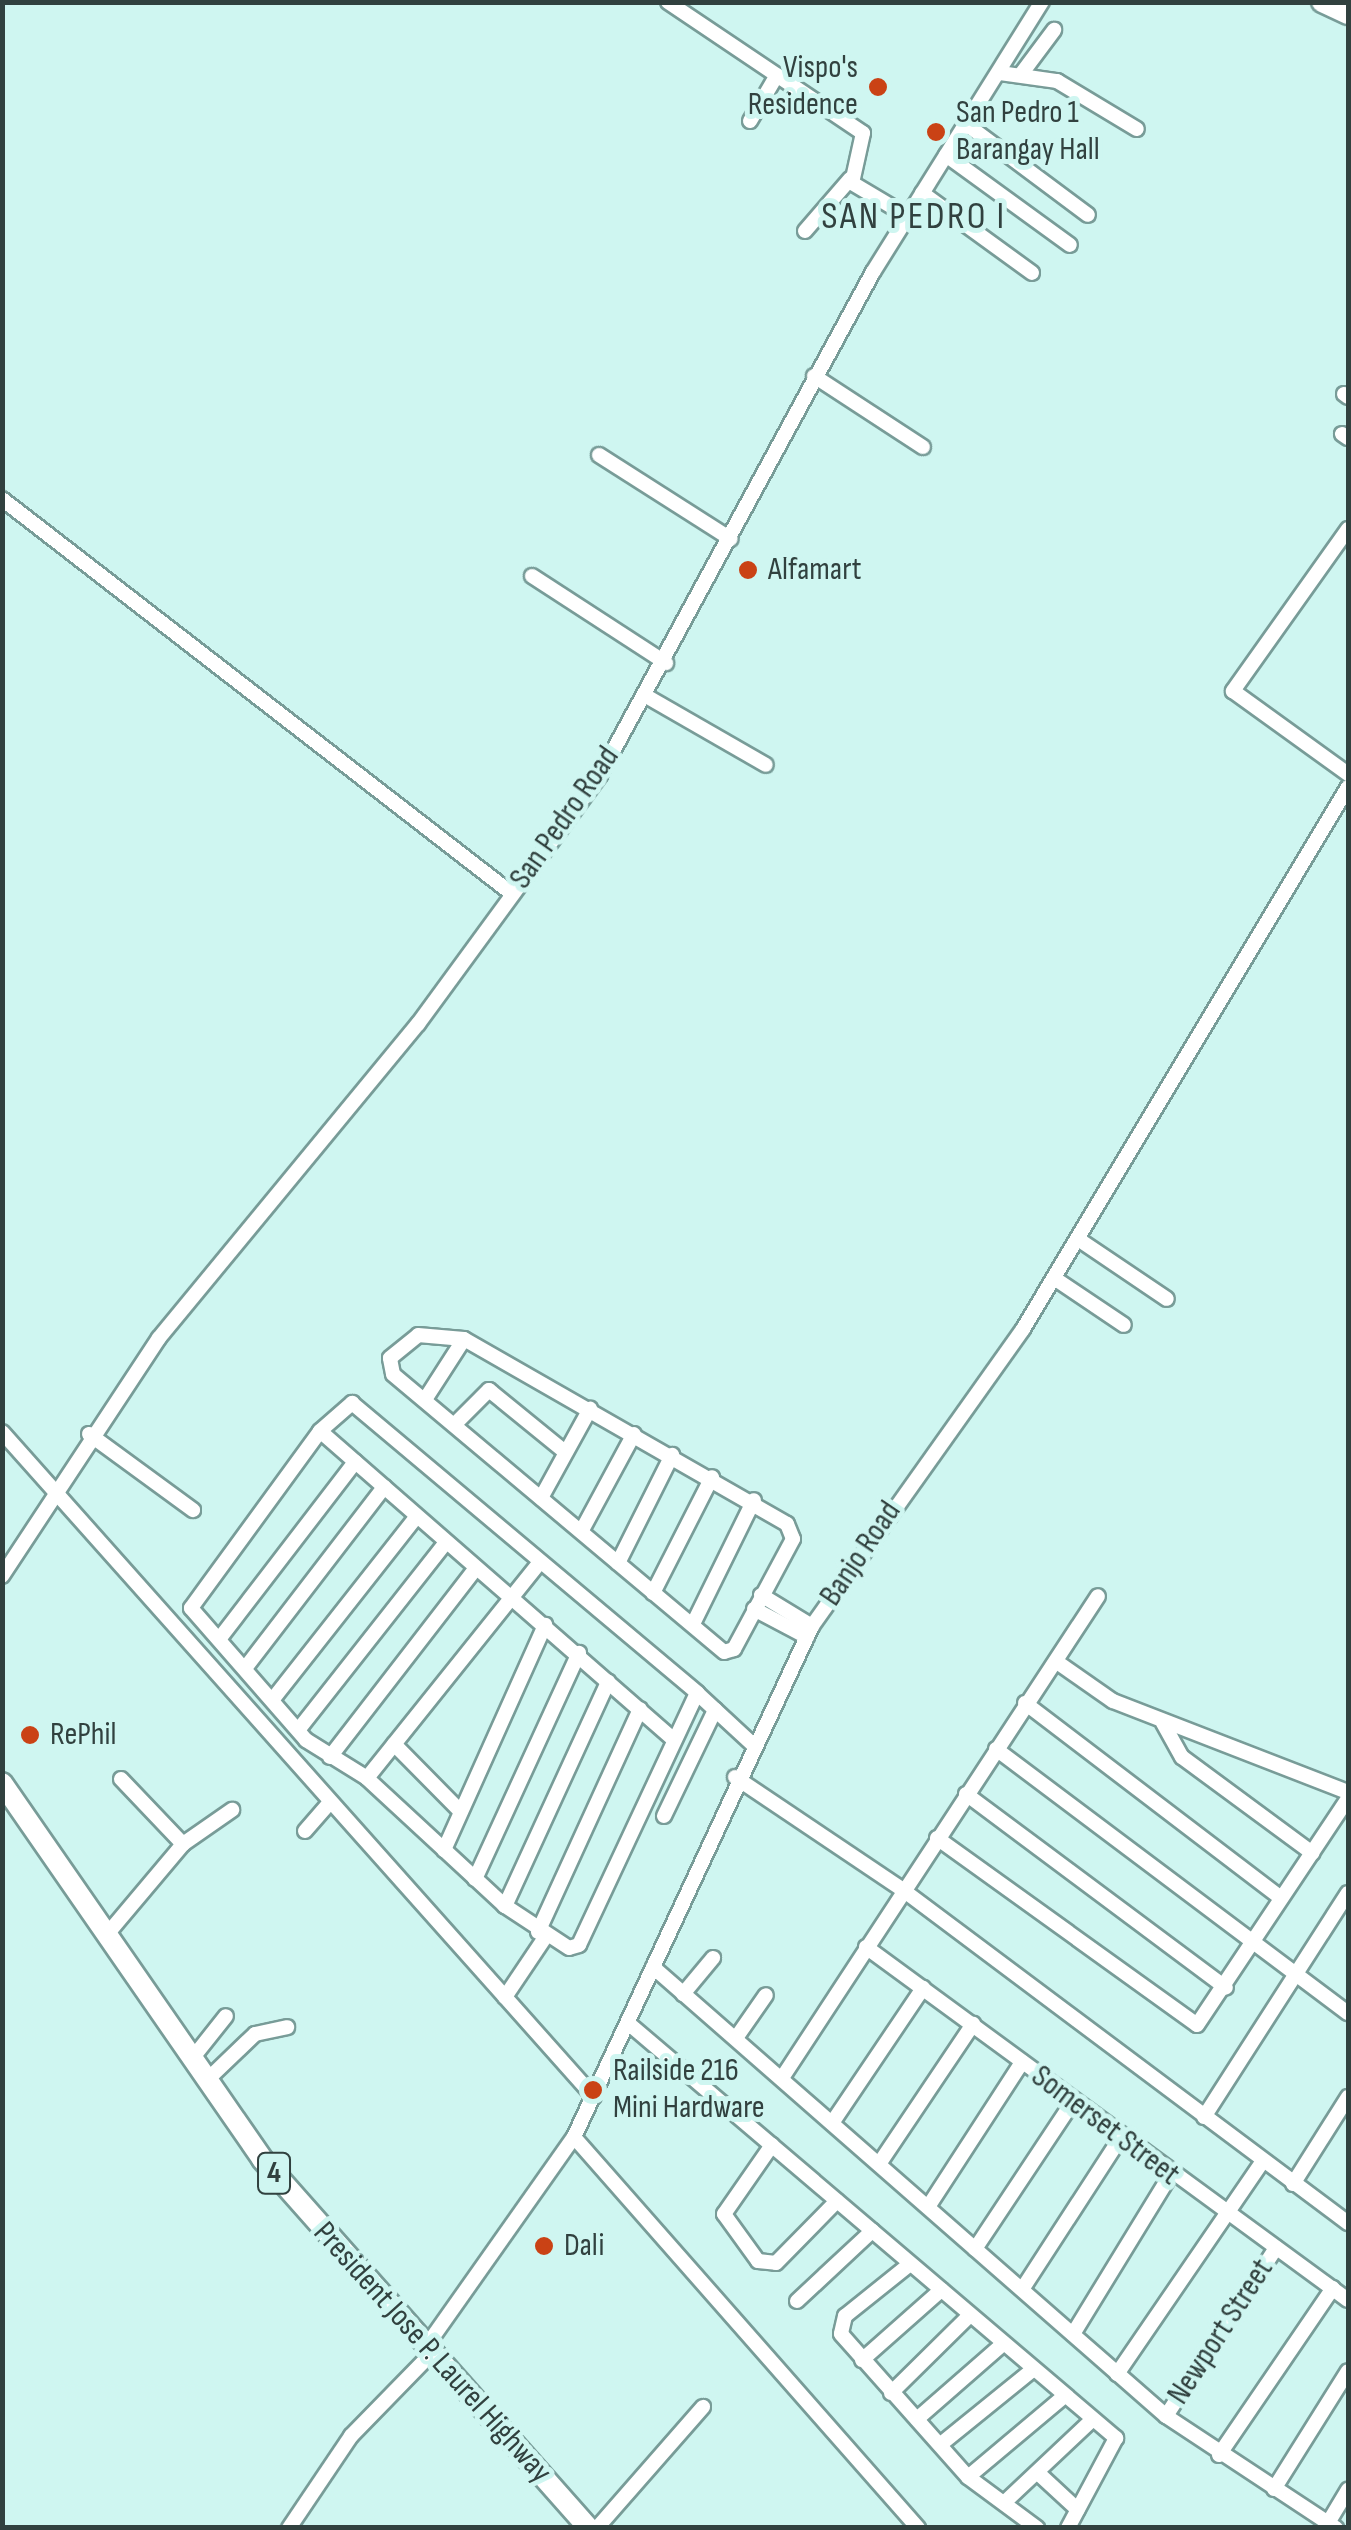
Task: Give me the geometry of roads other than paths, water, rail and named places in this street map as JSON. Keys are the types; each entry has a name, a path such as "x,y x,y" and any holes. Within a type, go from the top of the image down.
{"highway":[{"path":"1322,2 1348,14"},
{"name":"President Jose P. Laurel Highway","path":"2,1784 108,1932 206,2081 428,2351 588,2528"}],"street":[{"path":"668,2 866,136 850,179 806,231"},
{"name":"San Pedro Road","path":"2,1576 89,1434 511,893 646,696 814,376 906,215 1042,2"},
{"path":"1022,73 1054,30"},
{"path":"1000,73 1022,73 1057,81 1137,129"},
{"path":"750,121 776,75"},
{"path":"966,124 1088,215"},
{"path":"946,155 1070,245"},
{"path":"850,179 906,215"},
{"path":"922,192 1032,273"},
{"path":"814,376 924,447"},
{"path":"598,456 731,539"},
{"path":"2,500 511,893"},
{"path":"1348,529 1233,691 1348,774"},
{"path":"532,576 666,663"},
{"path":"646,696 766,765"},
{"name":"Banjo Road","path":"288,2528 351,2436 428,2351 574,2136 628,2023 735,1776 809,1631 1054,1278 1348,787"},
{"path":"1078,1239 1168,1299"},
{"path":"1054,1278 1124,1325"},
{"path":"411,1336 464,1339 754,1500 792,1530 758,1602 729,1651 653,1594 426,1398 393,1374 390,1358 411,1336"},
{"path":"426,1398 464,1339"},
{"path":"455,1424 489,1390 565,1452"},
{"path":"696,1693 580,1944 542,1934 505,1906 367,1778 330,1757 299,1729 192,1604 320,1431 357,1404 696,1693 752,1744"},
{"path":"541,1498 590,1409"},
{"path":"320,1431 579,1653 673,1739"},
{"path":"2,1432 594,2097"},
{"path":"89,1434 193,1510"},
{"path":"582,1530 634,1434"},
{"path":"618,1563 672,1454"},
{"path":"220,1638 355,1462"},
{"path":"653,1594 712,1478"},
{"path":"246,1666 384,1487"},
{"path":"692,1624 754,1500"},
{"path":"273,1699 416,1517"},
{"path":"299,1729 446,1542"},
{"path":"367,1778 539,1563"},
{"path":"330,1757 476,1568"},
{"path":"782,2078 1024,1703 1098,1596"},
{"path":"758,1602 809,1631"},
{"path":"444,1850 545,1625"},
{"path":"474,1878 579,1653"},
{"path":"937,1838 1180,2021 1206,2022 1348,1796 1163,1722 1056,1662"},
{"path":"505,1906 608,1682"},
{"path":"1024,1703 1281,1898"},
{"path":"505,1997 542,1934 640,1709"},
{"path":"664,1816 715,1710"},
{"path":"1163,1722 1182,1757 1312,1854"},
{"path":"394,1744 461,1812"},
{"path":"996,1749 1347,2007"},
{"path":"735,1776 903,1890 1348,2224"},
{"path":"122,1779 183,1844"},
{"path":"966,1794 1226,1988"},
{"path":"304,1831 330,1802"},
{"path":"108,1932 183,1844 232,1810"},
{"path":"1204,2118 1348,1893"},
{"name":"Somerset Street","path":"866,1946 1170,2176 1348,2300"},
{"path":"684,1994 713,1958"},
{"path":"653,1967 1166,2416 1219,2456 1332,2525 1348,2490"},
{"path":"832,2123 923,1988"},
{"path":"736,2038 766,1994"},
{"path":"192,2060 226,2016"},
{"path":"628,2023 1062,2398 1116,2438 1068,2528"},
{"path":"880,2164 972,2024"},
{"path":"206,2081 256,2034 287,2027"},
{"path":"928,2207 1022,2062"},
{"path":"1292,2184 1348,2097"},
{"path":"975,2249 1072,2103"},
{"path":"574,2136 918,2528"},
{"path":"1023,2288 1121,2138"},
{"path":"772,2145 724,2214 758,2262 776,2263 837,2201"},
{"path":"1118,2374 1263,2161"},
{"path":"1073,2334 1170,2176"},
{"path":"797,2301 872,2232"},
{"name":"Newport Street","path":"1166,2416 1276,2248"},
{"path":"910,2264 845,2316 841,2334 968,2477 1006,2501 1037,2528"},
{"path":"1219,2456 1333,2288"},
{"path":"862,2360 941,2290"},
{"path":"891,2393 969,2316"},
{"path":"916,2420 1003,2344"},
{"path":"940,2444 1031,2371"},
{"path":"1274,2489 1348,2371"},
{"path":"968,2477 1062,2398"},
{"path":"598,2528 702,2407"},
{"path":"1006,2501 1092,2422"},
{"path":"1038,2473 1078,2510"}],"place":[{"name":"Vispo's Residence","path":"878,87"},
{"name":"San Pedro 1 Barangay Hall","path":"936,132"},
{"name":"Alfamart","path":"748,570"},
{"name":"RePhil","path":"30,1735"},
{"name":"Railside 216 Mini Hardware","path":"593,2090"},
{"name":"Dali","path":"544,2246"}],"district":[{"name":"SAN PEDRO I","path":"914,217"}]}
